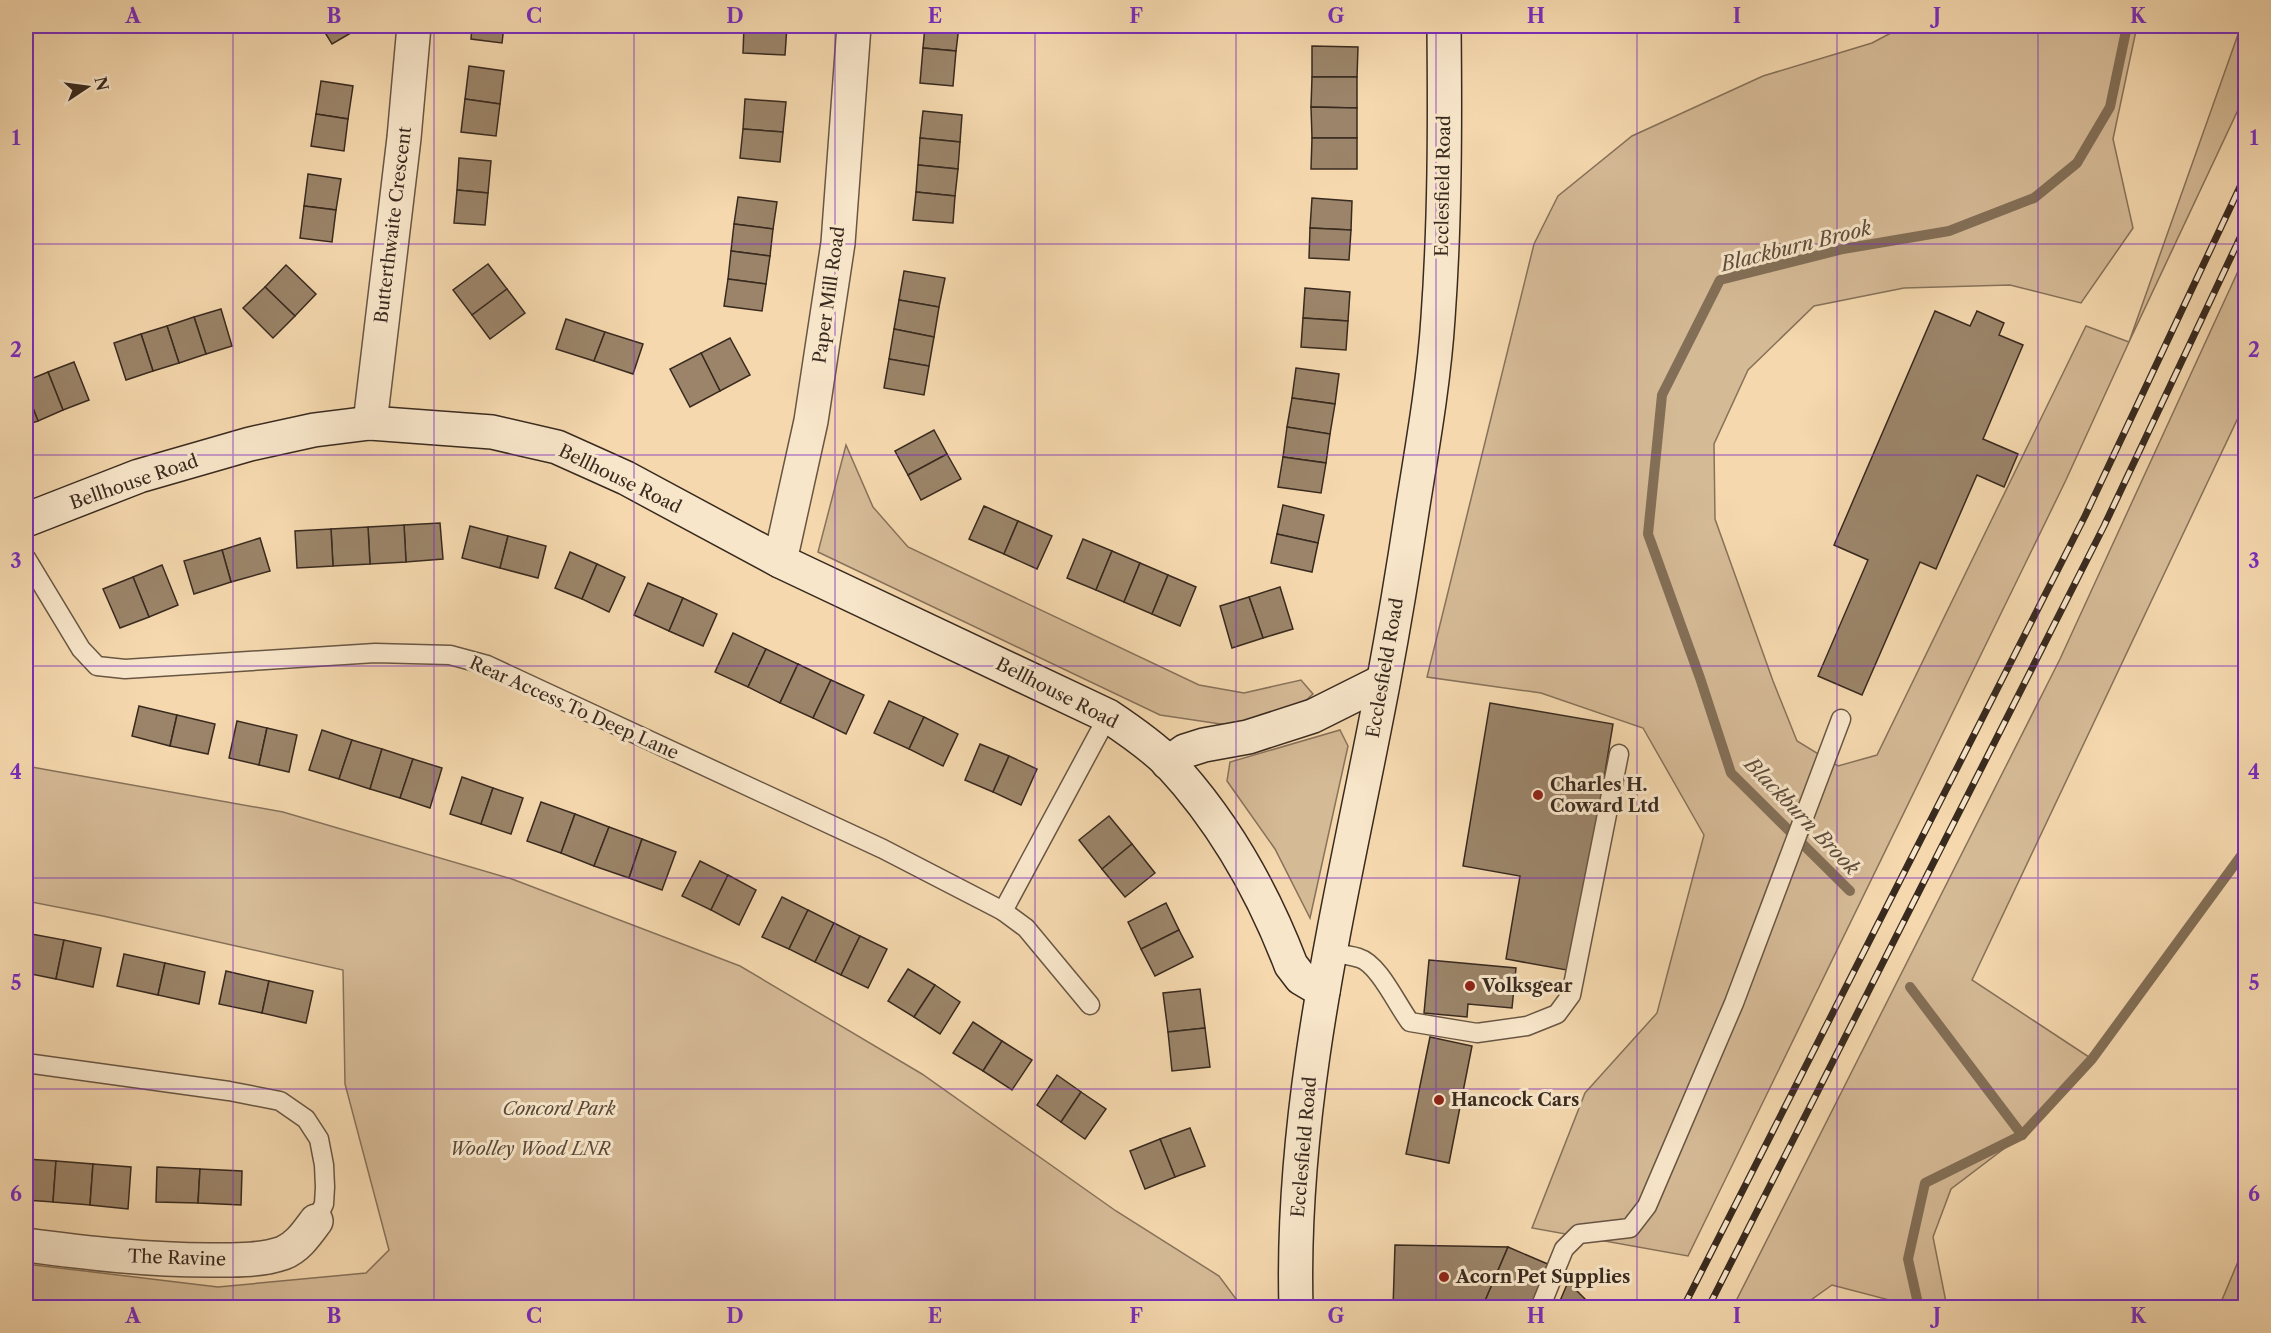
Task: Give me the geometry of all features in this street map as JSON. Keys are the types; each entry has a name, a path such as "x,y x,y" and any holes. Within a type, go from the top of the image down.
{"main road":[{"name":"Butterthwaite Crescent","path":"370,423 404,138 414,26"},
{"name":"Paper Mill Road","path":"780,561 811,421 838,243 854,26"},
{"name":"Ecclesfield Road","path":"1296,1308 1298,1215 1306,1097 1330,953 1383,681 1424,438 1438,320 1445,174 1444,26"},
{"name":"Bellhouse Road","path":"26,520 139,476 250,444 314,430 370,423 492,432 557,447 626,478 780,561 1108,716 1138,737 1168,763 1212,817 1252,876 1291,965 1301,978 1323,991"},
{"path":"1168,763 1185,751 1248,737 1313,716 1383,681"},
{"name":"The Ravine","path":"26,1245 99,1255 187,1260 248,1260 284,1252 302,1240 316,1221"}],"lane":[{"name":"Rear Access To Deep Lane","path":"26,558 81,649 98,666 125,669 375,653 450,655 487,665 883,849 1003,911 1026,928 1090,1005"},
{"path":"1003,911 1108,716"},
{"path":"1540,1308 1564,1249 1579,1234 1630,1227 1647,1206 1734,1003 1841,718"},
{"path":"1330,953 1362,958 1383,978 1397,1005 1410,1022 1477,1033 1527,1026 1557,1014 1571,995 1619,754"},
{"path":"26,1063 229,1091 280,1101 306,1119 318,1139 324,1164 325,1186 324,1204 316,1221"}],"green space":[{"path":"1904,26 2137,26 2113,139 2133,228 2081,303 2010,285 1904,288 1814,306 1748,370 1714,444 1715,519 1797,741 1838,766 1877,755 2086,326 2129,342 2065,482 1688,1256 1532,1228 1585,1093 1657,1013 1704,835 1643,728 1541,693 1427,677 1534,244 1558,196 1632,136 1763,76 1872,43"},
{"path":"2241,26 2245,26 2245,95 2129,342"},
{"path":"2245,256 2245,403 1972,980 2092,1059 2022,1135 1951,1189 1933,1237 1947,1307 1902,1307 1901,1303 1832,1285 1801,1307 1733,1307 2060,659"},
{"path":"846,445 873,507 908,547 1199,685 1244,693 1301,680 1313,694 1303,703 1234,726 1160,715 818,552"},
{"path":"1340,730 1348,746 1310,918 1275,849 1227,781 1230,762"},
{"name":"Concord Park","path":"26,766 283,812 512,879 740,966 922,1074 1116,1211 1219,1276 1242,1307 26,1307 26,1264 218,1287 366,1273 389,1250 345,1084 343,970 26,901"},
{"path":"2245,1245 2245,1307 2219,1307"}],"building":[{"path":"321,26 360,26 361,27 332,44"},
{"path":"472,26 504,26 502,43 471,39"},
{"path":"744,26 787,26 785,55 743,53"},
{"path":"925,26 959,26 956,51 923,48"},
{"path":"1312,46 1358,47 1357,77 1312,77"},
{"path":"923,48 956,51 953,86 920,83"},
{"path":"469,66 504,71 500,104 465,99"},
{"path":"1312,77 1357,77 1357,108 1311,107"},
{"path":"321,81 353,86 348,119 316,114"},
{"path":"465,99 500,104 496,136 461,132"},
{"path":"745,99 786,102 783,132 743,129"},
{"path":"1311,107 1357,108 1357,138 1312,138"},
{"path":"923,111 962,115 960,142 920,138"},
{"path":"316,114 348,119 344,151 311,146"},
{"path":"743,129 783,132 780,162 740,158"},
{"path":"920,138 960,142 958,169 918,165"},
{"path":"1312,138 1357,138 1357,169 1311,169"},
{"path":"459,158 491,161 488,193 457,190"},
{"path":"918,165 958,169 955,196 916,192"},
{"path":"308,174 341,179 336,210 304,206"},
{"path":"457,190 488,193 485,225 454,223"},
{"path":"916,192 955,196 953,223 913,220"},
{"path":"738,197 777,202 773,229 734,224"},
{"path":"1312,198 1352,201 1351,230 1310,228"},
{"path":"304,206 336,210 332,242 300,238"},
{"path":"734,224 773,229 770,256 731,251"},
{"path":"1310,228 1351,230 1349,260 1309,258"},
{"path":"731,251 770,256 766,284 728,279"},
{"path":"488,264 507,289 472,315 453,290"},
{"path":"286,265 316,294 295,316 265,287"},
{"path":"904,271 945,278 939,307 899,300"},
{"path":"728,279 766,284 762,311 724,306"},
{"path":"265,287 295,316 273,338 243,308"},
{"path":"1305,288 1350,292 1348,321 1303,318"},
{"path":"507,289 525,313 490,339 472,315"},
{"path":"899,300 939,307 934,337 894,329"},
{"path":"221,309 232,346 206,354 194,317"},
{"path":"1935,311 1970,326 1977,311 2004,323 1999,335 2023,345 1983,439 2018,454 2004,487 1977,475 1936,569 1920,562 1862,695 1818,676 1868,560 1834,545"},
{"path":"194,317 206,354 179,363 167,326"},
{"path":"1303,318 1348,321 1346,350 1301,347"},
{"path":"566,319 605,332 594,361 556,349"},
{"path":"167,326 179,363 153,371 141,334"},
{"path":"894,329 934,337 929,366 889,359"},
{"path":"605,332 643,344 633,374 594,361"},
{"path":"141,334 153,371 126,380 114,343"},
{"path":"730,338 750,375 720,391 701,353"},
{"path":"701,353 720,391 690,407 670,369"},
{"path":"889,359 929,366 924,395 884,388"},
{"path":"74,362 89,400 63,410 48,372"},
{"path":"1296,368 1339,374 1335,404 1292,398"},
{"path":"48,372 63,410 38,421 26,390 26,381"},
{"path":"26,390 38,421 26,425"},
{"path":"1292,398 1335,404 1330,434 1287,427"},
{"path":"1287,427 1330,434 1326,463 1283,457"},
{"path":"934,430 947,454 908,475 895,451"},
{"path":"947,454 961,479 921,500 908,475"},
{"path":"1283,457 1326,463 1321,493 1278,487"},
{"path":"1283,505 1324,515 1318,543 1277,534"},
{"path":"984,506 1018,521 1004,554 969,539"},
{"path":"1018,521 1052,536 1037,569 1004,554"},
{"path":"440,523 443,559 406,562 404,525"},
{"path":"404,525 406,562 370,564 368,527"},
{"path":"470,526 508,536 500,568 462,558"},
{"path":"368,527 370,564 333,566 331,529"},
{"path":"331,529 333,566 297,568 295,531"},
{"path":"1277,534 1318,543 1312,572 1271,563"},
{"path":"508,536 546,546 538,578 500,568"},
{"path":"260,538 270,571 231,582 222,550"},
{"path":"1083,539 1112,551 1096,590 1067,578"},
{"path":"222,550 231,582 194,594 184,561"},
{"path":"1112,551 1140,563 1124,602 1096,590"},
{"path":"570,552 597,564 582,599 555,588"},
{"path":"1140,563 1168,575 1152,614 1124,602"},
{"path":"597,564 625,577 609,612 582,599"},
{"path":"162,565 178,605 149,617 133,577"},
{"path":"1168,575 1196,587 1180,626 1152,614"},
{"path":"133,577 149,617 120,628 103,589"},
{"path":"648,583 683,598 669,631 634,615"},
{"path":"1280,587 1293,629 1263,638 1249,597"},
{"path":"1249,597 1263,638 1232,648 1220,606"},
{"path":"683,598 717,614 703,646 669,631"},
{"path":"733,633 766,649 748,687 715,672"},
{"path":"766,649 798,664 780,703 748,687"},
{"path":"798,664 831,680 813,718 780,703"},
{"path":"831,680 864,695 846,734 813,718"},
{"path":"889,701 924,717 909,749 874,733"},
{"name":"Charles H. Coward Ltd","path":"1490,703 1613,724 1572,971 1506,959 1520,876 1463,866"},
{"path":"139,706 177,715 170,746 132,736"},
{"path":"177,715 215,724 208,754 170,746"},
{"path":"924,717 958,734 943,766 909,749"},
{"path":"237,721 267,728 259,765 229,758"},
{"path":"267,728 297,735 289,772 259,765"},
{"path":"322,730 352,740 339,779 309,770"},
{"path":"352,740 382,749 370,789 339,779"},
{"path":"980,744 1009,756 993,792 965,780"},
{"path":"382,749 413,759 400,798 370,789"},
{"path":"1009,756 1037,769 1021,805 993,792"},
{"path":"413,759 442,768 430,808 400,798"},
{"path":"462,777 493,788 481,824 450,814"},
{"path":"493,788 523,798 511,834 481,824"},
{"path":"541,802 575,814 561,853 527,841"},
{"path":"575,814 609,827 594,866 561,853"},
{"path":"1109,816 1132,844 1102,869 1079,840"},
{"path":"609,827 642,839 629,878 594,866"},
{"path":"642,839 676,852 662,890 629,878"},
{"path":"1132,844 1155,873 1125,897 1102,869"},
{"path":"700,861 728,875 711,910 682,896"},
{"path":"728,875 756,890 739,925 711,910"},
{"path":"782,897 808,910 789,949 762,937"},
{"path":"1166,903 1179,930 1141,949 1128,922"},
{"path":"808,910 834,923 815,962 789,949"},
{"path":"834,923 860,936 841,975 815,962"},
{"path":"1179,930 1193,957 1155,976 1141,949"},
{"path":"26,933 64,940 56,979 26,973"},
{"path":"860,936 887,949 868,988 841,975"},
{"path":"64,940 101,948 93,987 56,979"},
{"path":"124,954 165,963 158,995 117,986"},
{"name":"Volksgear","path":"1429,960 1516,968 1512,1008 1468,1004 1467,1017 1424,1013"},
{"path":"165,963 205,972 199,1004 158,995"},
{"path":"908,969 935,985 914,1017 888,1001"},
{"path":"226,971 269,981 262,1013 219,1004"},
{"path":"269,981 313,991 306,1023 262,1013"},
{"path":"935,985 960,1002 940,1034 914,1017"},
{"path":"1200,989 1205,1028 1168,1032 1163,993"},
{"path":"973,1022 1002,1041 983,1071 953,1053"},
{"path":"1205,1028 1210,1067 1172,1071 1168,1032"},
{"name":"Hancock Cars","path":"1430,1037 1472,1046 1449,1163 1406,1154"},
{"path":"1002,1041 1032,1060 1012,1090 983,1071"},
{"path":"1057,1075 1081,1092 1061,1122 1037,1105"},
{"path":"1081,1092 1106,1109 1085,1139 1061,1122"},
{"path":"1190,1128 1205,1166 1175,1177 1160,1139"},
{"path":"1160,1139 1175,1177 1145,1189 1130,1151"},
{"path":"26,1159 56,1161 53,1202 26,1200"},
{"path":"56,1161 93,1164 90,1205 53,1202"},
{"path":"93,1164 131,1167 128,1209 90,1205"},
{"path":"157,1167 200,1169 198,1203 156,1202"},
{"path":"200,1169 242,1171 241,1205 198,1203"},
{"name":"Acorn Pet Supplies","path":"1395,1245 1508,1247 1482,1308 1393,1308"},
{"path":"1508,1247 1550,1265 1533,1308 1482,1308"},
{"path":"1568,1282 1594,1308 1557,1308"}],"waterway":[{"name":"Blackburn Brook","path":"1850,891 1731,773 1700,678 1648,534 1662,395 1720,280 1843,249 1949,231 2034,198 2077,163 2110,107 2127,26"},
{"path":"2022,1135 2092,1059 2246,849"},
{"name":"Blackburn Brook","path":"1910,987 2022,1135 1925,1183 1908,1259 1919,1308"}],"railway":[{"path":"1683,1308 2085,516 2246,174"},
{"path":"1708,1308 2104,526 2246,225"}],"place":[{"name":"Charles H. Coward Ltd","path":"1538,795"},
{"name":"Volksgear","path":"1470,986"},
{"name":"Hancock Cars","path":"1439,1100"},
{"name":"Acorn Pet Supplies","path":"1444,1277"}],"park label":[{"name":"Woolley Wood LNR","path":"530,1149"}]}
